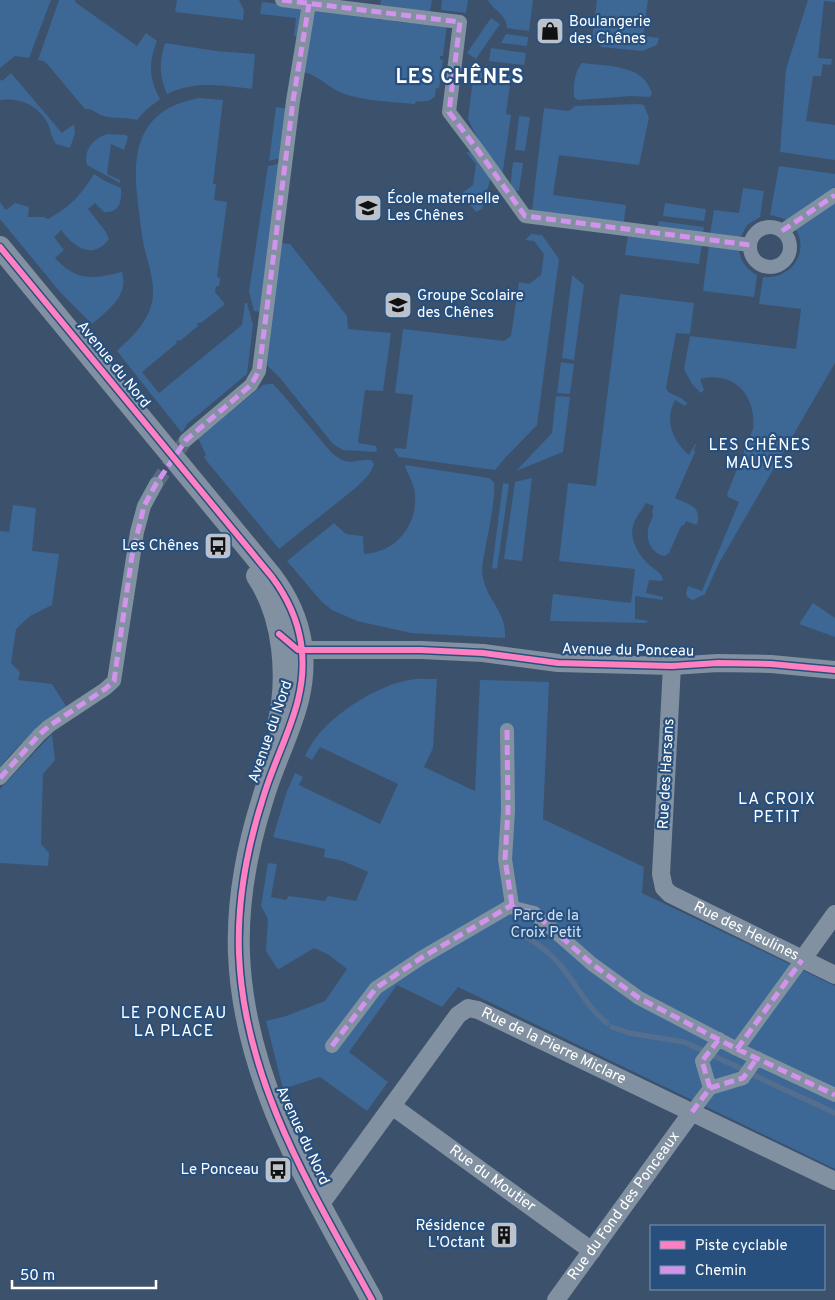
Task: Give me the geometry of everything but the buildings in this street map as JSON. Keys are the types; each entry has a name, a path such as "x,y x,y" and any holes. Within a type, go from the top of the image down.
{"street":[{"path":"282,0 460,22 449,112 525,216 750,245"},
{"path":"186,440 251,384 259,370 293,101 309,4"},
{"path":"782,231 835,195"},
{"path":"772,227 782,231 788,238 790,250 785,260 778,265 766,266 753,258 750,245 754,235 760,229 772,227"},
{"name":"Avenue du Nord","path":"0,246 280,588 296,618 302,650 302,683 297,705 266,788 249,849 241,901 239,954 246,1017 260,1074 272,1104 320,1205 372,1300"},
{"name":"Avenue du Nord","path":"0,262 253,570 271,600 279,634 284,675 283,704 276,735 250,803 236,865 230,916 232,982 245,1054 260,1103 301,1189 361,1300"},
{"path":"0,778 49,726 114,681 137,532 144,506 156,484"},
{"path":"279,634 298,650 302,650"},
{"name":"Avenue du Ponceau","path":"302,650 422,650 483,653 558,662 672,666 718,663 771,664 835,670"},
{"name":"Rue des Harsans","path":"662,882 672,666"},
{"path":"507,730 508,811 505,859 514,908 534,913 592,964 639,998 737,1049 835,1095"},
{"name":"Rue des Heulines","path":"662,882 666,892 835,976"},
{"path":"332,1046 376,988 421,958 512,905"},
{"path":"737,1049 835,914"},
{"name":"Rue de la Pierre Miclare","path":"320,1205 458,1015 462,1010 473,1008 835,1181"},
{"path":"710,1088 702,1061 719,1039"},
{"path":"692,1112 710,1088 743,1078 757,1058"},
{"name":"Rue du Moutier","path":"392,1106 592,1251"},
{"name":"Rue du Fond des Ponceaux","path":"556,1300 692,1112"}],"green space":[{"path":"0,0 51,0 29,58 15,56 0,68"},
{"path":"59,0 75,0 75,2 137,46 146,33 157,41 152,56 151,70 156,92 160,99 137,120 108,117 90,109 85,109 48,65 44,61 38,60"},
{"path":"177,0 239,0 244,10 243,20 175,12"},
{"path":"381,0 432,0 430,12 380,5"},
{"path":"442,0 468,0 466,13 441,10"},
{"path":"488,0 533,0 529,31 507,28 503,16"},
{"path":"597,0 648,0 643,36 659,38 657,45 642,51 601,47 592,37"},
{"path":"808,0 835,0 835,2 824,1 818,58 832,59 831,65 823,64 821,76 813,76 806,121 835,125 835,160 780,152 786,69"},
{"path":"262,2 303,7 299,37 294,36 296,18 260,14"},
{"path":"315,10 373,16 380,20 387,19 399,22 447,25 443,56 440,56 440,59 443,60 439,88 436,88 435,96 426,101 416,101 415,104 361,98 339,92 314,76 303,72 312,16"},
{"path":"491,18 500,24 476,59 467,53"},
{"path":"506,34 528,37 527,46 501,43"},
{"path":"165,43 216,51 255,54 252,89 199,85 167,94 162,81 161,68"},
{"path":"491,48 526,53 524,65 489,61"},
{"path":"582,63 613,66 633,72 648,84 652,94 649,97 631,96 578,100 574,97 574,84 576,74"},
{"path":"474,71 511,76 506,114 511,115 502,177 481,145 468,119"},
{"path":"11,73 62,133 74,124 75,133 70,148 56,144 47,122 39,111 21,101 0,100 0,79 2,81"},
{"path":"199,98 223,100 213,184 216,184 214,200 227,202 217,277 220,278 219,286 216,286 215,292 225,304 201,323 197,324 198,326 180,341 176,341 177,343 142,372 159,393 242,325 245,303 247,303 253,325 247,374 187,424 182,433 117,351 147,317 153,295 138,204 136,166 138,150 143,135 151,122 163,112 179,103"},
{"path":"644,105 649,118 639,165 559,155 553,195 626,205 624,222 532,210 544,108 569,111 575,106"},
{"path":"276,107 288,109 281,158 269,161"},
{"path":"519,116 530,117 525,151 515,150"},
{"path":"107,134 126,135 128,137 124,150 111,144 107,174 120,180 120,183 87,165 86,155 90,146 97,139"},
{"path":"466,152 475,153 491,176 482,209 476,212 461,194 473,185 476,164"},
{"path":"513,162 523,163 519,191 510,190"},
{"path":"281,163 261,312 254,311 249,291 268,166"},
{"path":"779,166 835,174 835,189 788,221 770,215"},
{"path":"94,174 121,188 120,202 114,210 104,212 95,203 88,209 106,232 109,239 103,246 90,250 77,246 61,230 54,237 64,250 55,258 63,266 78,275 94,277 122,272 123,288 116,302 92,324 60,292 0,219 0,202 6,210 15,203 29,207 28,217 44,217 48,219 63,210 74,200"},
{"path":"743,188 764,191 760,217 747,225 740,238 710,234 714,210 739,213"},
{"path":"665,203 706,209 704,221 663,216"},
{"path":"835,203 835,363 719,563 705,594 693,600 687,597 688,586 702,591 739,502 728,497 727,494 753,429 753,417 747,396 733,382 723,378 712,377 700,379 704,390 701,393 692,384 684,369 690,336 796,349 801,309 759,304 763,277 772,277 789,270 799,256 800,239 796,230"},
{"path":"659,221 704,227 703,233 658,226"},
{"path":"531,234 542,235 559,259 537,425 495,470 399,457 394,450 395,448 406,449 413,395 395,393 403,329 504,341 511,336 519,282 529,284 541,275 544,254 534,241 525,240"},
{"path":"628,235 702,244 699,264 625,255"},
{"path":"280,243 290,244 347,316 348,329 391,333 383,391 365,390 358,443 376,446 377,450 375,452 343,450 333,444 280,378 267,365"},
{"path":"709,245 739,249 744,264 757,275 754,297 703,291"},
{"path":"572,275 584,285 574,360 562,358"},
{"path":"620,294 694,303 690,334 676,333 666,388 668,392 687,403 685,406 675,400 670,415 672,430 683,449 689,455 696,445 695,452 675,498 694,507 698,514 697,525 686,521 681,526 669,553 665,556 654,551 648,539 648,529 653,516 654,506 646,503 635,520 632,531 634,543 648,564 661,575 663,581 649,580 646,593 663,597 663,600 635,596 635,619 649,621 646,623 550,621 553,594 631,603 635,569 559,561 568,483 596,486"},
{"path":"561,362 574,364 570,394 557,393"},
{"path":"273,384 278,389 337,457 350,462 371,460 374,464 368,475 359,485 279,549 205,459 206,455 198,438 263,385"},
{"path":"556,396 570,397 563,452 516,471 552,433"},
{"path":"406,465 489,478 494,482 493,506 482,571 485,586 503,621 505,638 411,633 357,621 332,610 321,601 287,561 334,523 346,534 363,536 364,554 385,549 394,543 408,528 415,507 414,489 405,467"},
{"path":"532,478 522,561 504,559 515,482"},
{"path":"503,483 509,484 497,569 492,568"},
{"path":"13,505 36,508 32,551 59,554 52,605 30,616 16,629 11,663 20,672 18,680 52,684 66,706 31,734 0,767 0,531 9,532"},
{"path":"813,603 835,618 835,637 799,624"},
{"name":"Parc de la Croix Petit","path":"416,679 437,679 433,748 424,767 475,791 480,680 549,682 543,819 644,867 642,893 835,986 835,1169 458,987 442,1007 397,985 349,1052 388,1082 367,1111 320,1077 283,1089 266,1021 286,1016 325,1001 347,969 329,955 314,948 279,969 277,968 266,951 268,919 261,906 268,863 277,864 271,897 286,900 289,896 325,901 328,896 356,901 368,872 343,861 324,857 325,849 273,837 287,791 295,773 303,777 299,785 380,824 398,784 320,747 312,760 305,756 323,729 357,702 397,683"},
{"path":"52,734 55,760 43,774 41,844 49,853 48,866 0,863 0,789"}],"waterway":[{"path":"514,931 551,955 563,968 590,1006 607,1023"},
{"path":"612,1027 629,1033 684,1042 704,1051"},
{"path":"714,1056 744,1070"},
{"path":"751,1074 835,1113"}],"tunnel":[{"path":"156,484 186,440"}],"marked path":[{"path":"282,0 460,22 449,112 525,216 750,245"},
{"path":"0,778 49,726 114,681 132,556 144,506 156,484 186,440 251,385 259,371 293,101 309,4"},
{"path":"782,231 835,195"},
{"path":"507,730 508,811 505,859 512,905"},
{"path":"512,905 514,908 534,913 592,964 639,998 737,1049 835,1095"},
{"path":"332,1046 376,988 421,958 512,905"},
{"path":"737,1049 802,960"},
{"path":"710,1088 702,1061 719,1039"},
{"path":"692,1112 710,1088 743,1078 757,1058"}],"cycle path":[{"path":"0,247 272,577 287,600 294,616 301,643 303,664 301,684 291,722 257,817 241,895 239,954 244,1001 253,1047 267,1091 285,1134 327,1218 372,1300"},
{"path":"279,634 298,650 421,650 483,653 558,663 672,666 718,663 771,664 835,670"}],"place":[{"name":"Boulangerie des Chênes","path":"550,31"},
{"name":"École maternelle Les Chênes","path":"368,208"},
{"name":"Groupe Scolaire des Chênes","path":"398,305"},
{"name":"Les Chênes","path":"218,546"},
{"name":"Le Ponceau","path":"278,1170"},
{"name":"Résidence L'Octant","path":"504,1235"}],"district":[{"name":"LES CHÊNES","path":"460,78"},
{"name":"LES CHÊNES MAUVES","path":"760,455"},
{"name":"LA CROIX PETIT","path":"777,809"},
{"name":"LE PONCEAU LA PLACE","path":"174,1023"}]}
